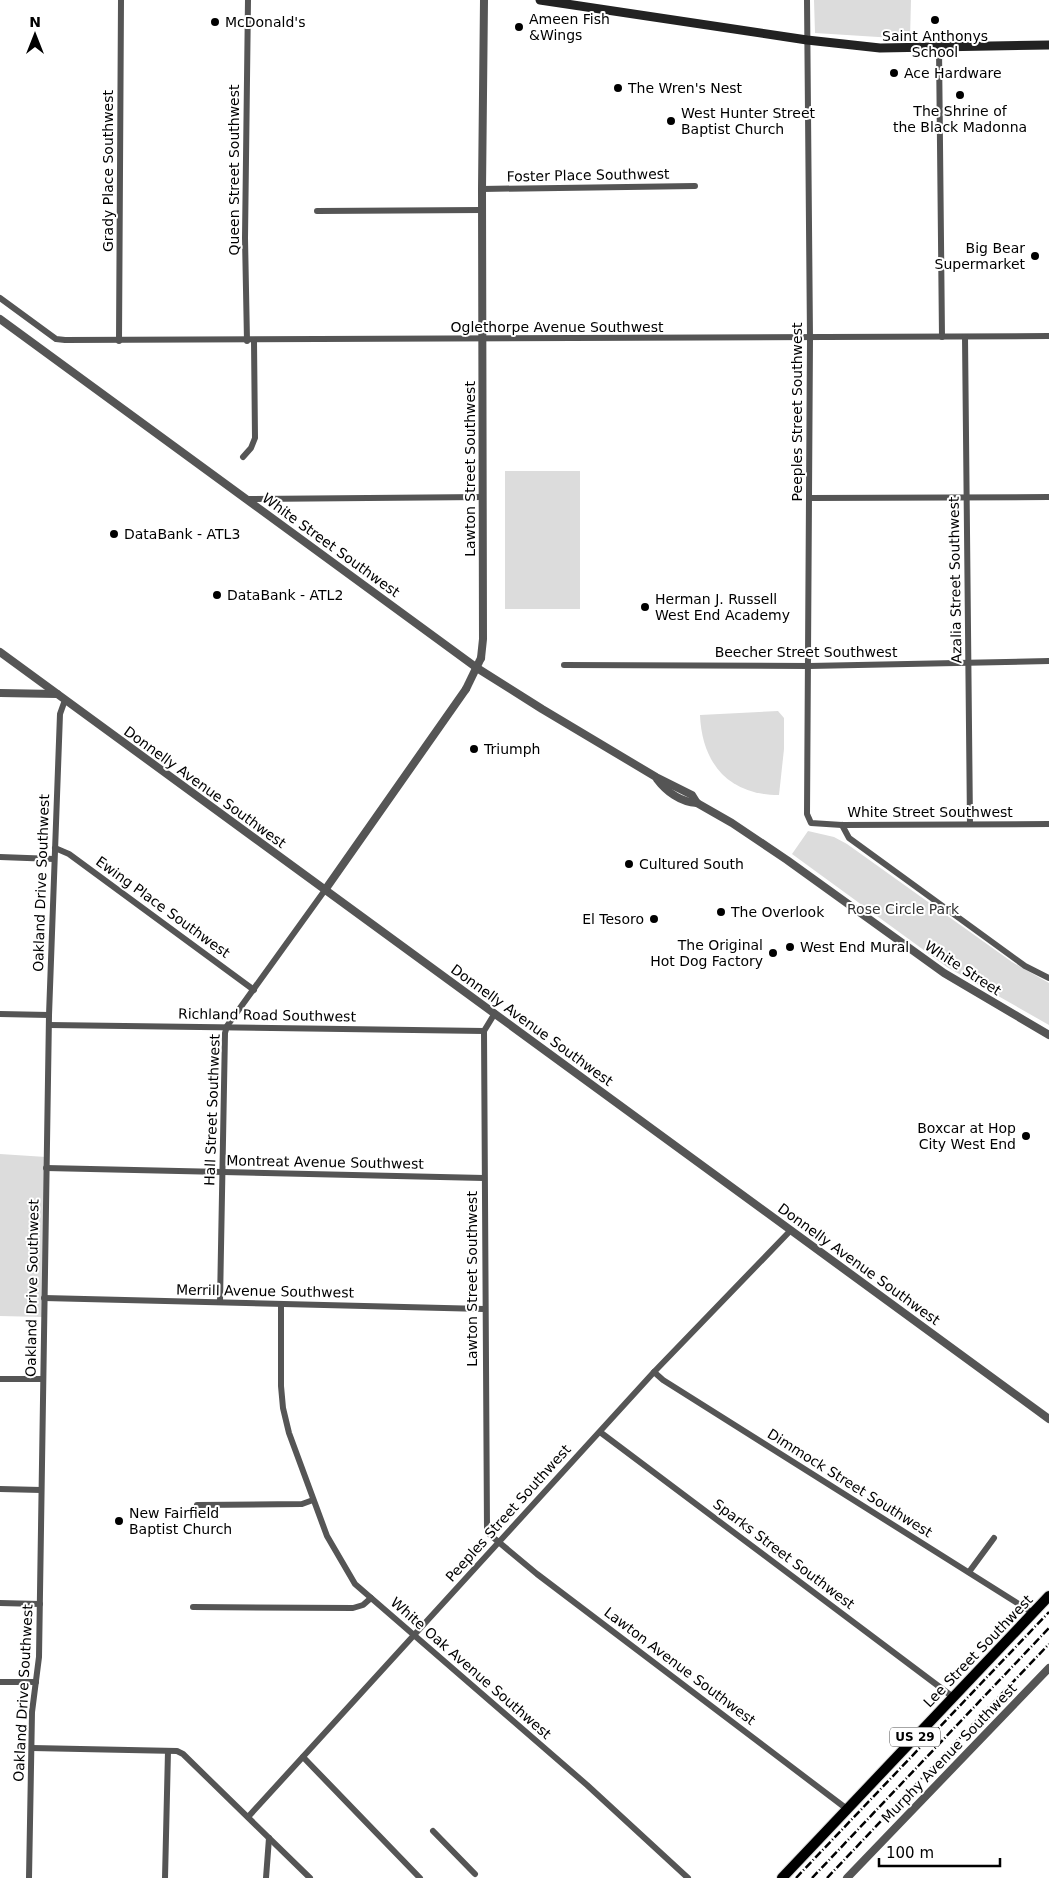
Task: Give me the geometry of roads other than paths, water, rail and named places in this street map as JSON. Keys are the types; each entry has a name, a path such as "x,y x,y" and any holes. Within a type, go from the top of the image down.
{"main road":[{"path":"540,0 807,40 880,48 1049,45"},
{"name":"Lee Street Southwest","path":"782,1878 1049,1596"}],"street":[{"name":"Grady Place Southwest","path":"119,341 121,0"},
{"name":"Queen Street Southwest","path":"244,457 251,448 254,438 245,238 248,0"},
{"name":"Lawton Street Southwest","path":"325,890 466,689 481,658 483,639 482,189 484,0"},
{"path":"601,0 601,10"},
{"name":"Peeples Street Southwest","path":"808,0 810,498 807,814 811,823"},
{"path":"939,48 942,337"},
{"name":"Foster Place Southwest","path":"482,189 695,186"},
{"path":"317,211 482,210"},
{"name":"Oglethorpe Avenue Southwest","path":"0,298 56,339 65,340 250,341 1049,336"},
{"name":"White Street Southwest","path":"0,319 477,668 656,777 665,789 687,802 696,803 745,832"},
{"name":"Azalia Street Southwest","path":"965,337 970,824"},
{"path":"810,498 1049,496"},
{"path":"247,499 482,498"},
{"name":"Donnelly Avenue Southwest","path":"0,652 1049,1419"},
{"name":"Beecher Street Southwest","path":"564,665 809,666 1049,661"},
{"path":"0,692 57,694"},
{"name":"Oakland Drive Southwest","path":"30,1878 32,1748 40,1604 49,1015 60,714 65,700"},
{"name":"White Street Southwest","path":"811,823 842,825 1049,824"},
{"path":"842,825 850,838 1025,966 1049,978"},
{"name":"White Street","path":"745,832 944,973 1049,1035"},
{"name":"Ewing Place Southwest","path":"55,848 69,854 254,990"},
{"path":"0,857 54,859"},
{"name":"Hall Street Southwest","path":"220,1302 225,1033 227,1026 325,890"},
{"path":"484,1031 495,1013"},
{"path":"0,1014 49,1015"},
{"name":"Richland Road Southwest","path":"49,1025 484,1031"},
{"name":"Lawton Street Southwest","path":"484,1031 484,1309 487,1528 489,1534 499,1542"},
{"name":"Montreat Avenue Southwest","path":"46,1168 484,1178"},
{"name":"Peeples Street Southwest","path":"248,1817 654,1372 791,1230"},
{"name":"Merrill Avenue Southwest","path":"44,1298 484,1309"},
{"path":"282,1304 283,1408 289,1433 327,1536 344,1569 355,1584 371,1598"},
{"name":"Dimmock Street Southwest","path":"654,1372 663,1380 1033,1613"},
{"path":"0,1379 43,1379"},
{"name":"Sparks Street Southwest","path":"600,1432 954,1697"},
{"path":"0,1489 41,1490"},
{"path":"198,1505 302,1504 313,1500"},
{"path":"969,1572 994,1538"},
{"name":"Lawton Avenue Southwest","path":"499,1542 537,1574 847,1809"},
{"name":"White Oak Avenue Southwest","path":"193,1606 353,1608 363,1605 371,1598 415,1634 587,1785 688,1878"},
{"path":"0,1603 40,1604"},
{"name":"Murphy Avenue Southwest","path":"847,1878 1049,1668"},
{"path":"0,1682 36,1682"},
{"path":"32,1748 168,1751 183,1754 310,1878"},
{"path":"165,1878 168,1751"},
{"path":"303,1757 420,1878"},
{"path":"433,1831 475,1877"},
{"path":"266,1878 268,1838"}],"railway":[{"path":"796,1878 1049,1612"},
{"path":"812,1878 1049,1628"},
{"path":"827,1878 1049,1644"}],"place":[{"name":"Saint Anthonys School","path":"935,20"},
{"name":"McDonald's","path":"215,22"},
{"name":"Ameen Fish &Wings","path":"519,27"},
{"name":"Ace Hardware","path":"894,73"},
{"name":"The Wren's Nest","path":"618,88"},
{"name":"The Shrine of the Black Madonna","path":"960,95"},
{"name":"West Hunter Street Baptist Church","path":"671,121"},
{"name":"Big Bear Supermarket","path":"1035,256"},
{"name":"DataBank - ATL3","path":"114,534"},
{"name":"DataBank - ATL2","path":"217,595"},
{"name":"Herman J. Russell West End Academy","path":"645,607"},
{"name":"Triumph","path":"474,749"},
{"name":"Cultured South","path":"629,864"},
{"name":"The Overlook","path":"721,912"},
{"name":"El Tesoro","path":"654,919"},
{"name":"West End Mural","path":"790,947"},
{"name":"The Original Hot Dog Factory","path":"773,953"},
{"name":"Boxcar at Hop City West End","path":"1026,1136"},
{"name":"New Fairfield Baptist Church","path":"119,1521"}],"park label":[{"name":"Rose Circle Park","path":"903,909"}]}
